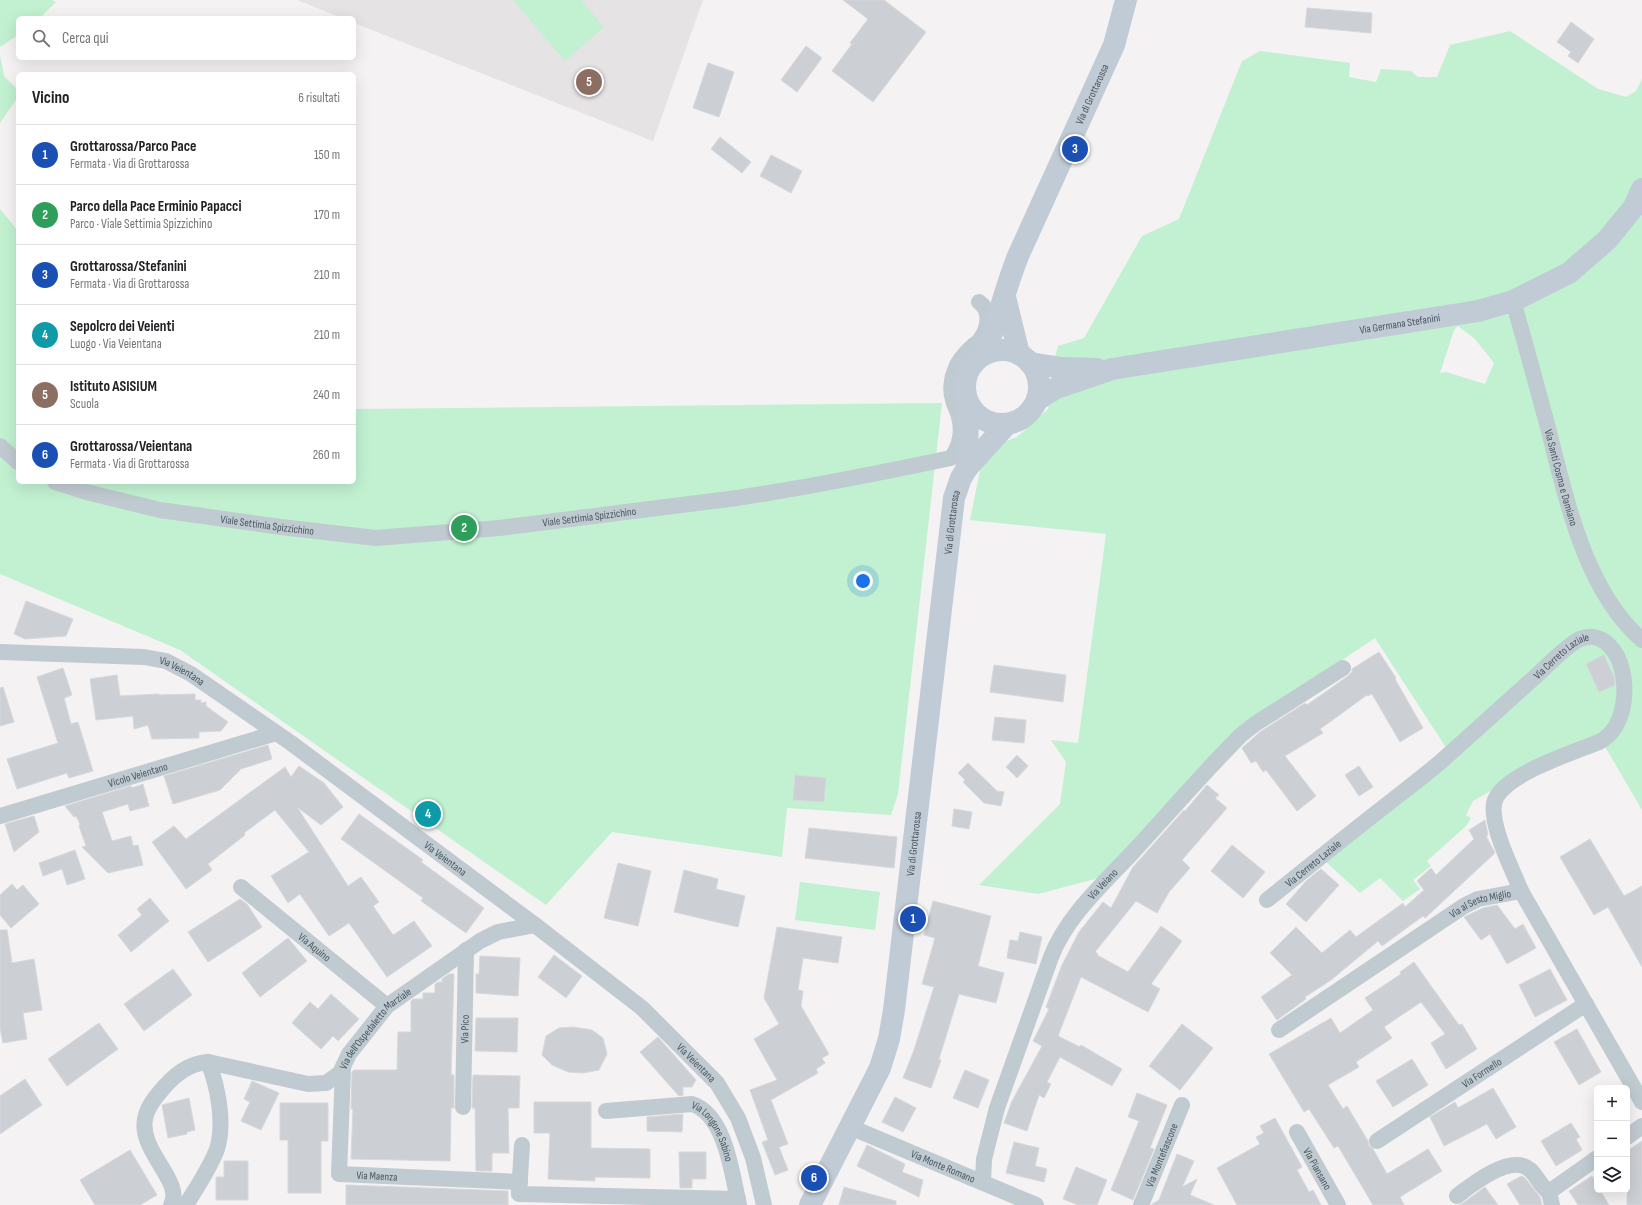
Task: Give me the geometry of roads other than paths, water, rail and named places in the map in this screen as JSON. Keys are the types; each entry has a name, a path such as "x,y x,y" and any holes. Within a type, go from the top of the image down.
{"street":[{"name":"Via di Grottarossa","path":"983,354 990,341 1011,275 1029,231 1114,45 1126,0"},
{"name":"Via Germana Stefanini","path":"1037,400 1056,388 1112,370 1478,311 1513,301 1569,273 1608,240 1634,207 1642,189"},
{"name":"Via di Grottarossa","path":"1005,296 1025,358"},
{"name":"Via Santi Cosma e Damiano","path":"1513,301 1569,508 1585,554 1604,593 1621,616 1642,640"},
{"name":"Viale Settimia Spizzichino","path":"61,484 86,492 160,510 376,538 499,528 738,498 951,458 956,452 960,441 960,429 959,418 952,400 951,386 958,362 965,353 979,341 984,333 988,314 985,307 979,302"},
{"path":"995,350 1008,350 1025,358 1035,369 1039,388 1037,400 1025,416 1007,424 996,424 978,416 968,403 965,387 968,372 974,361 983,354 995,350"},
{"name":"Via Germana Stefanini","path":"1025,358 1062,368 1112,370"},
{"name":"Via di Grottarossa","path":"967,468 968,403"},
{"name":"Via di Grottarossa","path":"810,1205 880,1068 892,1025 954,498 961,478 967,468 1007,424"},
{"path":"0,446 16,460"},
{"name":"Via Cerreto Laziale","path":"1266,900 1445,758 1550,662 1576,641 1585,638 1599,638 1611,646 1618,658 1623,672 1624,700 1614,730 1599,742 1524,775 1506,786 1496,799 1494,810 1496,824 1521,891"},
{"name":"Via Veientana","path":"0,652 144,657 166,661 191,674 276,733 535,925 642,1008 717,1083 738,1118 746,1138 753,1158 764,1205"},
{"name":"Via Veiano","path":"983,1182 984,1159 996,1108 1051,957 1067,926 1128,856 1241,735 1255,724 1343,668"},
{"name":"Vicolo Veientano","path":"0,816 276,733"},
{"name":"Via Aquino","path":"242,888 387,1006"},
{"name":"Via al Sesto Miglio","path":"1279,1030 1464,906 1478,899 1521,891 1642,1102"},
{"name":"Via dell'Ospedaletto Marziale","path":"172,1205 174,1196 173,1187 158,1164 145,1134 144,1124 151,1104 175,1076 191,1066 208,1062 315,1085 331,1080 343,1069 350,1054 387,1006 480,941 498,932 535,925"},
{"name":"Via Pico","path":"463,1107 466,950"},
{"name":"Via Formello","path":"1377,1140 1586,1004"},
{"path":"186,1205 212,1161 220,1136 218,1092 208,1062"},
{"name":"Via Maenza","path":"343,1069 339,1174 519,1194"},
{"name":"Via Longone Sabino","path":"519,1194 739,1202 724,1142 714,1123 701,1108 692,1104 606,1111"},
{"name":"Via Montefiascone","path":"1141,1205 1182,1105"},
{"path":"1630,1135 1642,1126"},
{"name":"Via Monte Romano","path":"850,1127 1036,1205"},
{"name":"Via Piansano","path":"1297,1132 1338,1205"},
{"path":"519,1194 522,1145"},
{"path":"1457,1196 1489,1172 1519,1165 1527,1167 1531,1170 1551,1198 1594,1161"}],"place":[{"name":"Istituto ASISIUM","path":"589,82"},
{"name":"Grottarossa/Stefanini","path":"1075,149"},
{"name":"Parco della Pace Erminio Papacci","path":"464,528"},
{"name":"Sepolcro dei Veienti","path":"428,814"},
{"name":"Grottarossa/Parco Pace","path":"913,919"},
{"name":"Grottarossa/Veientana","path":"814,1178"}]}
